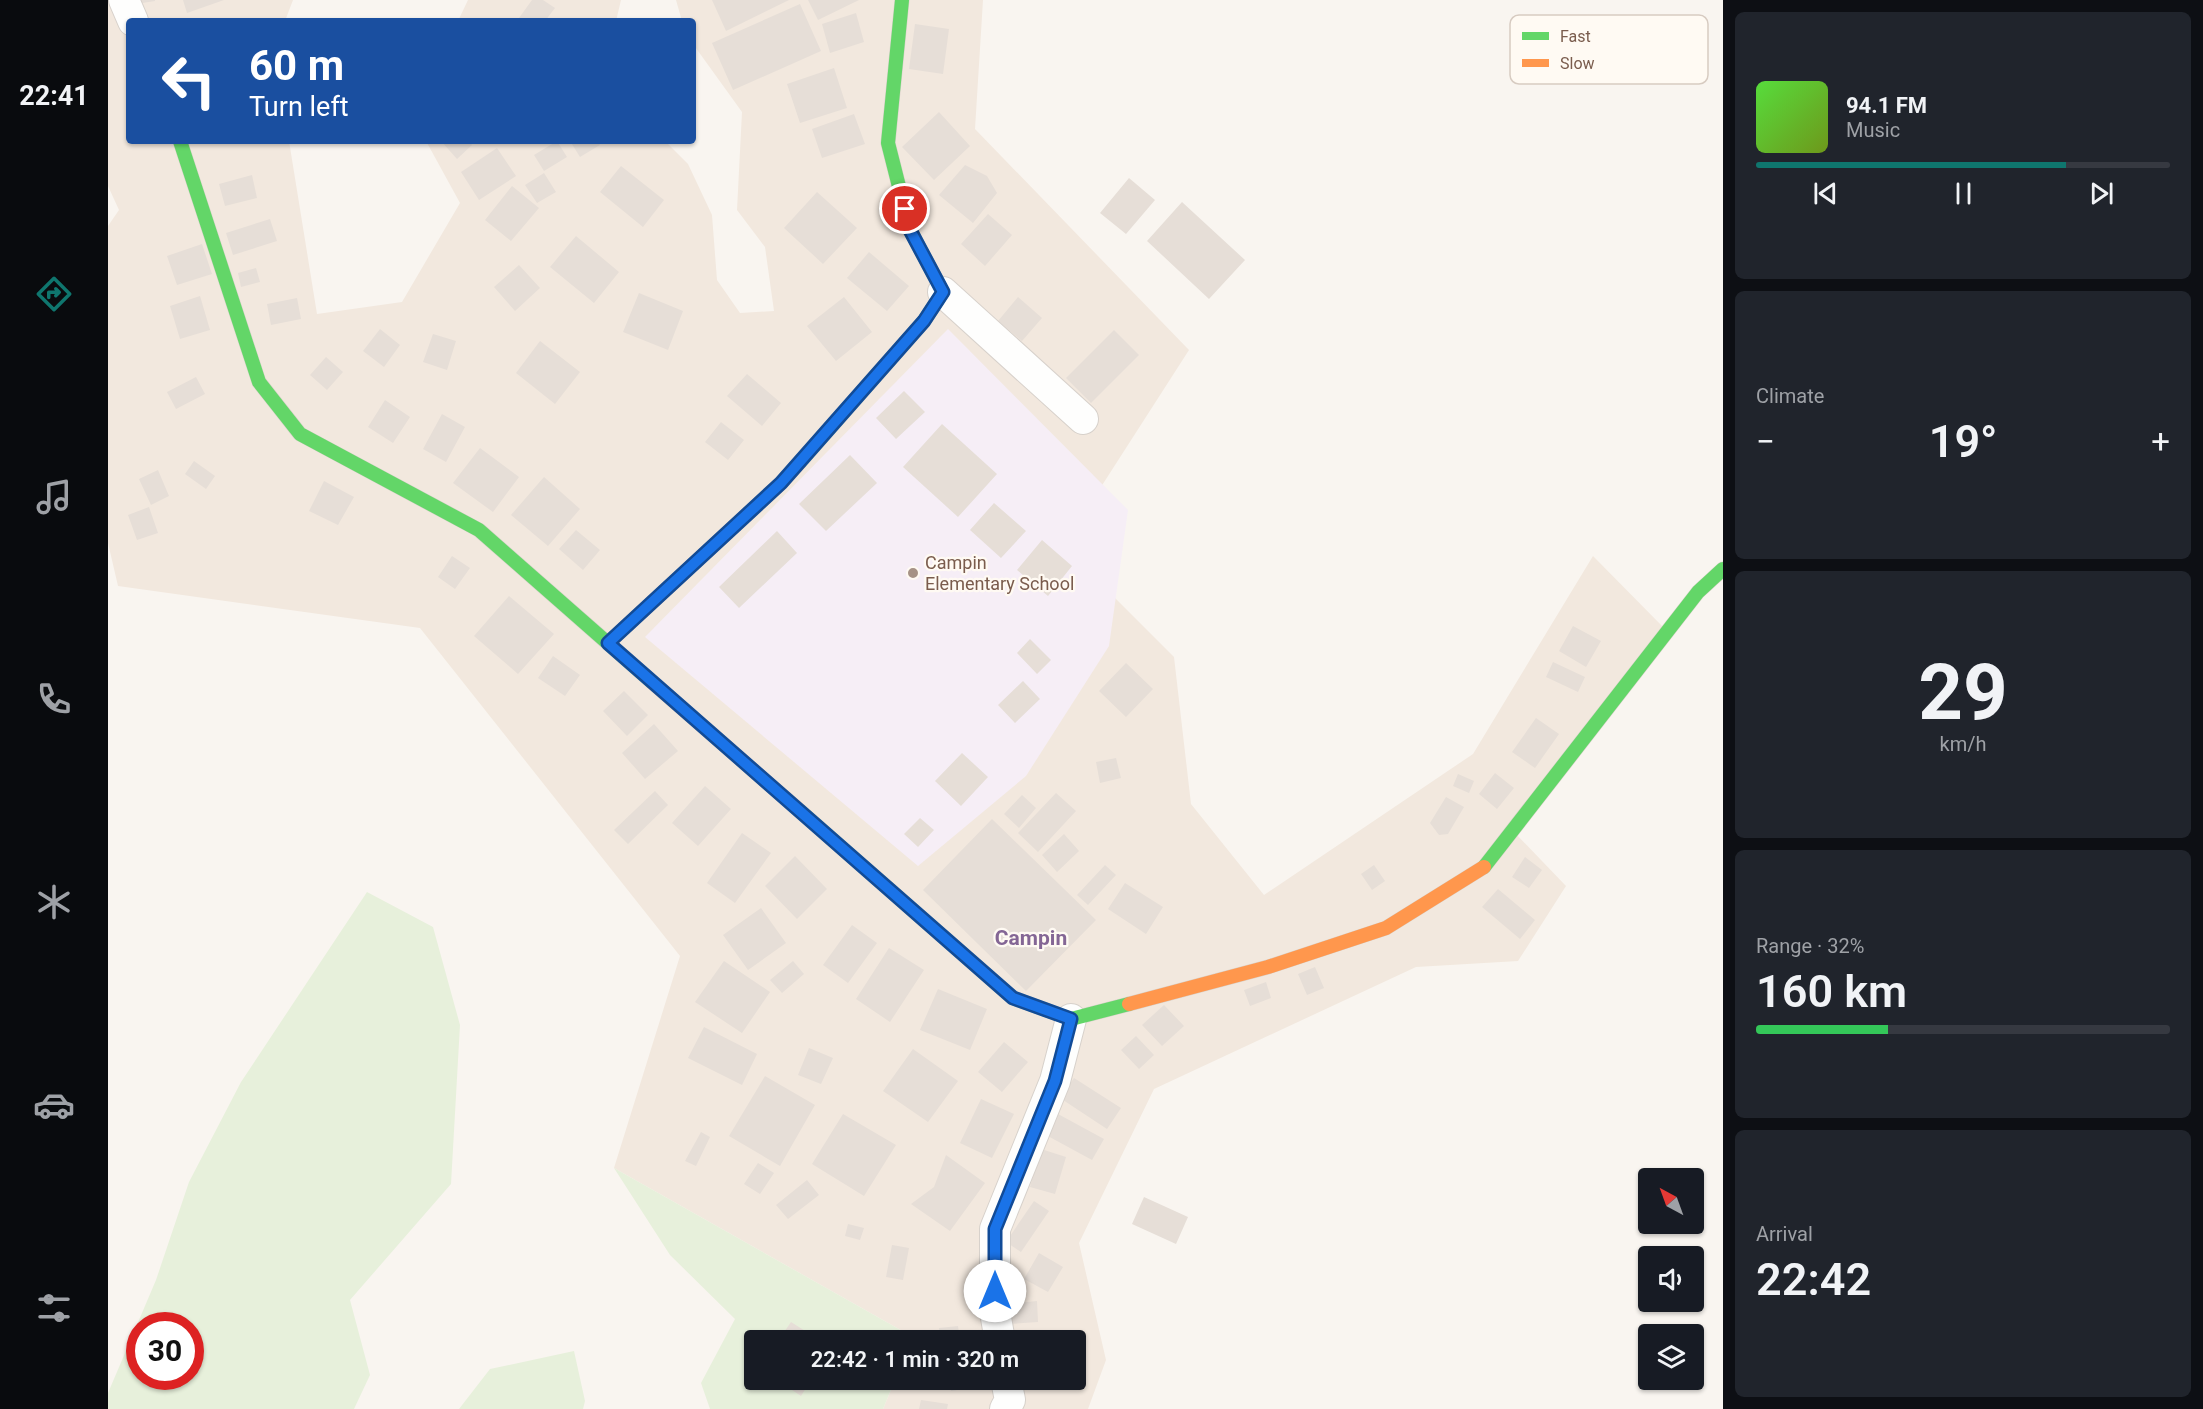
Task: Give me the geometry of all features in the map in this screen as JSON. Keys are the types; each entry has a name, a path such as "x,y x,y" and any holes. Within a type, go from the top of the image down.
{"street":[{"path":"124,0 132,18"},
{"path":"902,0 888,143 910,230 943,292 1083,419"},
{"path":"181,144 259,382 300,434 479,530 1013,998 1071,1019 1268,967 1386,928 1480,872 1691,602 1723,569"},
{"path":"608,643 781,483 924,321 943,292"},
{"path":"998,1330 995,1312 995,1229 1055,1081 1071,1019"},
{"path":"1005,1409 1010,1400 1008,1390"}],"shaded area":[{"path":"108,0 293,0 286,18 126,18 126,144 289,144 317,314 402,302 460,203 428,144 668,144 688,164 712,215 717,280 740,313 774,311 765,247 737,210 742,112 696,48 696,18 681,18 676,0 983,0 975,129 1189,350 1063,546 1174,657 1191,804 1264,895 1473,754 1593,556 1665,629 1516,834 1566,886 1518,961 1416,967 1154,1089 1079,1243 1106,1360 1088,1409 883,1409 891,1390 1086,1390 1086,1330 901,1330 614,1168 680,956 420,628 118,586 108,543 108,226 119,210 108,186"},
{"path":"468,0 621,0 617,18 459,18"},
{"name":"Campin Elementary School","path":"948,329 1128,510 1109,646 1026,776 918,866 645,637"}],"green space":[{"path":"367,892 433,927 460,1025 451,1184 350,1300 370,1375 354,1409 108,1409 108,1393 126,1351 126,1390 204,1390 204,1312 142,1312 156,1280 189,1182 241,1082"},
{"path":"614,1168 901,1330 744,1330 744,1390 891,1390 883,1409 710,1409 701,1383 735,1319 670,1255"},
{"path":"574,1351 585,1401 583,1409 459,1409 490,1369"}],"building":[{"path":"135,0 155,0 155,1 136,4"},
{"path":"183,0 224,0 187,13"},
{"path":"532,0 543,0 555,8 547,18 519,18"},
{"path":"712,0 789,0 726,31"},
{"path":"808,0 859,0 818,20"},
{"path":"800,4 821,51 733,90 712,43"},
{"path":"856,13 864,42 830,53 822,24"},
{"path":"915,24 949,29 943,74 909,69"},
{"path":"834,68 847,108 800,123 787,84"},
{"path":"939,112 970,146 934,180 902,147"},
{"path":"854,114 865,144 822,158 812,129"},
{"path":"444,144 471,144 472,145 457,159"},
{"path":"552,144 559,144 567,157 544,171 534,155"},
{"path":"572,144 600,144 600,145 580,157"},
{"path":"497,148 516,176 479,200 461,172"},
{"path":"965,165 987,176 997,193 973,223 939,195"},
{"path":"621,166 664,200 643,227 600,192"},
{"path":"544,173 556,192 537,203 525,185"},
{"path":"252,175 257,198 225,206 219,184"},
{"path":"1129,178 1155,200 1126,234 1100,213"},
{"path":"512,186 539,208 511,241 485,220"},
{"path":"817,192 857,228 823,264 784,228"},
{"path":"1182,202 1245,260 1209,299 1147,241"},
{"path":"988,214 1012,235 985,266 961,244"},
{"path":"270,219 277,241 233,255 226,233"},
{"path":"576,236 619,272 594,303 550,267"},
{"path":"202,244 212,274 177,285 167,256"},
{"path":"869,252 909,286 887,311 847,278"},
{"path":"519,265 540,288 515,311 494,287"},
{"path":"256,268 260,282 241,287 238,273"},
{"path":"639,293 683,311 668,350 623,332"},
{"path":"200,296 210,330 180,339 170,306"},
{"path":"844,297 872,332 836,361 807,326"},
{"path":"1018,297 1042,318 1022,341 998,321"},
{"path":"297,298 301,319 271,325 267,304"},
{"path":"380,329 400,345 384,367 363,351"},
{"path":"1114,330 1139,355 1091,403 1066,378"},
{"path":"433,334 456,341 447,370 423,362"},
{"path":"540,341 580,372 555,404 516,373"},
{"path":"326,357 343,372 327,390 310,375"},
{"path":"747,374 781,403 762,426 727,396"},
{"path":"196,377 205,394 176,409 167,392"},
{"path":"904,391 925,412 896,439 876,418"},
{"path":"385,400 410,417 393,443 368,427"},
{"path":"442,414 465,427 446,462 423,449"},
{"path":"721,422 744,440 728,460 705,442"},
{"path":"942,424 997,474 958,517 903,467"},
{"path":"480,448 519,477 493,512 453,483"},
{"path":"850,455 877,483 826,531 799,504"},
{"path":"194,461 215,476 206,489 185,474"},
{"path":"158,470 169,496 151,505 139,479"},
{"path":"544,477 580,509 548,546 511,515"},
{"path":"324,481 354,497 338,525 309,511"},
{"path":"994,503 1026,531 1001,558 970,530"},
{"path":"149,507 158,533 137,540 128,515"},
{"path":"576,530 600,550 583,570 559,549"},
{"path":"777,531 797,553 739,608 719,587"},
{"path":"1042,540 1072,566 1048,596 1017,570"},
{"path":"452,556 470,568 455,589 438,577"},
{"path":"509,596 554,634 518,674 474,636"},
{"path":"1573,626 1601,641 1586,667 1559,651"},
{"path":"1030,639 1051,660 1037,674 1017,653"},
{"path":"553,656 580,675 565,696 538,678"},
{"path":"1553,662 1585,677 1578,692 1546,677"},
{"path":"1126,663 1153,689 1126,717 1099,691"},
{"path":"1023,681 1040,699 1015,723 998,705"},
{"path":"624,691 648,715 627,736 603,711"},
{"path":"1536,718 1559,734 1535,768 1512,752"},
{"path":"654,724 678,751 645,779 622,753"},
{"path":"962,753 988,777 961,806 935,781"},
{"path":"1116,758 1121,778 1100,783 1096,762"},
{"path":"1495,773 1514,788 1497,809 1479,794"},
{"path":"1458,774 1474,781 1469,793 1453,786"},
{"path":"705,786 731,809 698,846 672,823"},
{"path":"655,791 668,805 628,844 614,830"},
{"path":"1056,793 1076,811 1038,852 1018,833"},
{"path":"1022,795 1036,808 1019,828 1004,814"},
{"path":"1446,797 1464,807 1448,834 1439,835 1430,823"},
{"path":"920,818 934,830 918,847 904,834"},
{"path":"992,819 1096,920 1026,991 923,890"},
{"path":"742,833 771,853 735,903 707,883"},
{"path":"1064,834 1079,851 1057,872 1042,855"},
{"path":"795,856 827,889 797,919 765,886"},
{"path":"1525,857 1542,870 1529,888 1512,877"},
{"path":"1105,865 1116,875 1088,905 1077,895"},
{"path":"1374,865 1385,881 1372,890 1361,874"},
{"path":"1125,883 1163,907 1146,934 1108,909"},
{"path":"1498,889 1535,920 1520,939 1482,907"},
{"path":"761,908 786,943 748,970 723,935"},
{"path":"852,925 877,943 848,983 823,965"},
{"path":"889,948 924,970 890,1022 856,999"},
{"path":"724,961 770,992 742,1033 695,1002"},
{"path":"793,961 804,974 782,993 770,980"},
{"path":"1315,967 1324,988 1307,995 1298,974"},
{"path":"1266,982 1271,998 1250,1006 1244,990"},
{"path":"938,989 987,1009 970,1050 920,1030"},
{"path":"1164,1005 1184,1026 1162,1046 1142,1025"},
{"path":"704,1027 757,1054 742,1085 688,1058"},
{"path":"1136,1036 1154,1055 1139,1069 1121,1050"},
{"path":"1004,1042 1028,1062 1002,1092 978,1072"},
{"path":"809,1048 833,1058 821,1084 798,1075"},
{"path":"913,1049 958,1081 928,1122 883,1091"},
{"path":"765,1076 815,1105 780,1166 729,1136"},
{"path":"1074,1078 1121,1108 1107,1129 1060,1098"},
{"path":"981,1099 1014,1114 992,1158 960,1143"},
{"path":"843,1114 896,1145 864,1196 812,1164"},
{"path":"1058,1114 1104,1139 1092,1160 1046,1135"},
{"path":"701,1132 710,1137 696,1166 685,1161"},
{"path":"1041,1149 1066,1157 1055,1194 1030,1187"},
{"path":"946,1155 985,1183 950,1231 911,1204 934,1187"},
{"path":"758,1163 774,1173 760,1194 744,1184"},
{"path":"807,1180 819,1195 788,1219 776,1205"},
{"path":"1144,1197 1188,1217 1176,1244 1132,1224"},
{"path":"1034,1201 1049,1211 1021,1252 1006,1242"},
{"path":"848,1224 864,1228 860,1240 845,1236"},
{"path":"892,1245 909,1248 903,1280 886,1277"},
{"path":"1039,1253 1063,1267 1048,1292 1024,1279"},
{"path":"1037,1301 1038,1322 1010,1324 1008,1304"},
{"path":"791,1322 804,1330 786,1330"},
{"path":"958,1326 959,1330 939,1330 939,1328"},
{"path":"792,1390 805,1390 801,1396"},
{"path":"921,1400 948,1404 947,1409 919,1409"}],"traffic: fast":[{"path":"800,462 924,321 943,292 910,230 888,143 902,0"},
{"path":"181,144 259,382 300,434 479,530 652,682"},
{"path":"1484,867 1698,592 1723,569"},
{"path":"800,811 1013,998 1071,1019 1129,1004"}],"traffic: slow":[{"path":"608,643 781,483 800,462"},
{"path":"652,682 800,811"},
{"path":"1129,1004 1268,967 1386,928 1484,867"}],"place":[{"name":"Campin Elementary School","path":"913,573"}],"district":[{"name":"Campin","path":"1031,938"}],"route":[{"path":"905,209 910,230 943,292 924,321 781,483 608,643 1013,998 1071,1019 1055,1081 995,1229 995,1291"}]}
